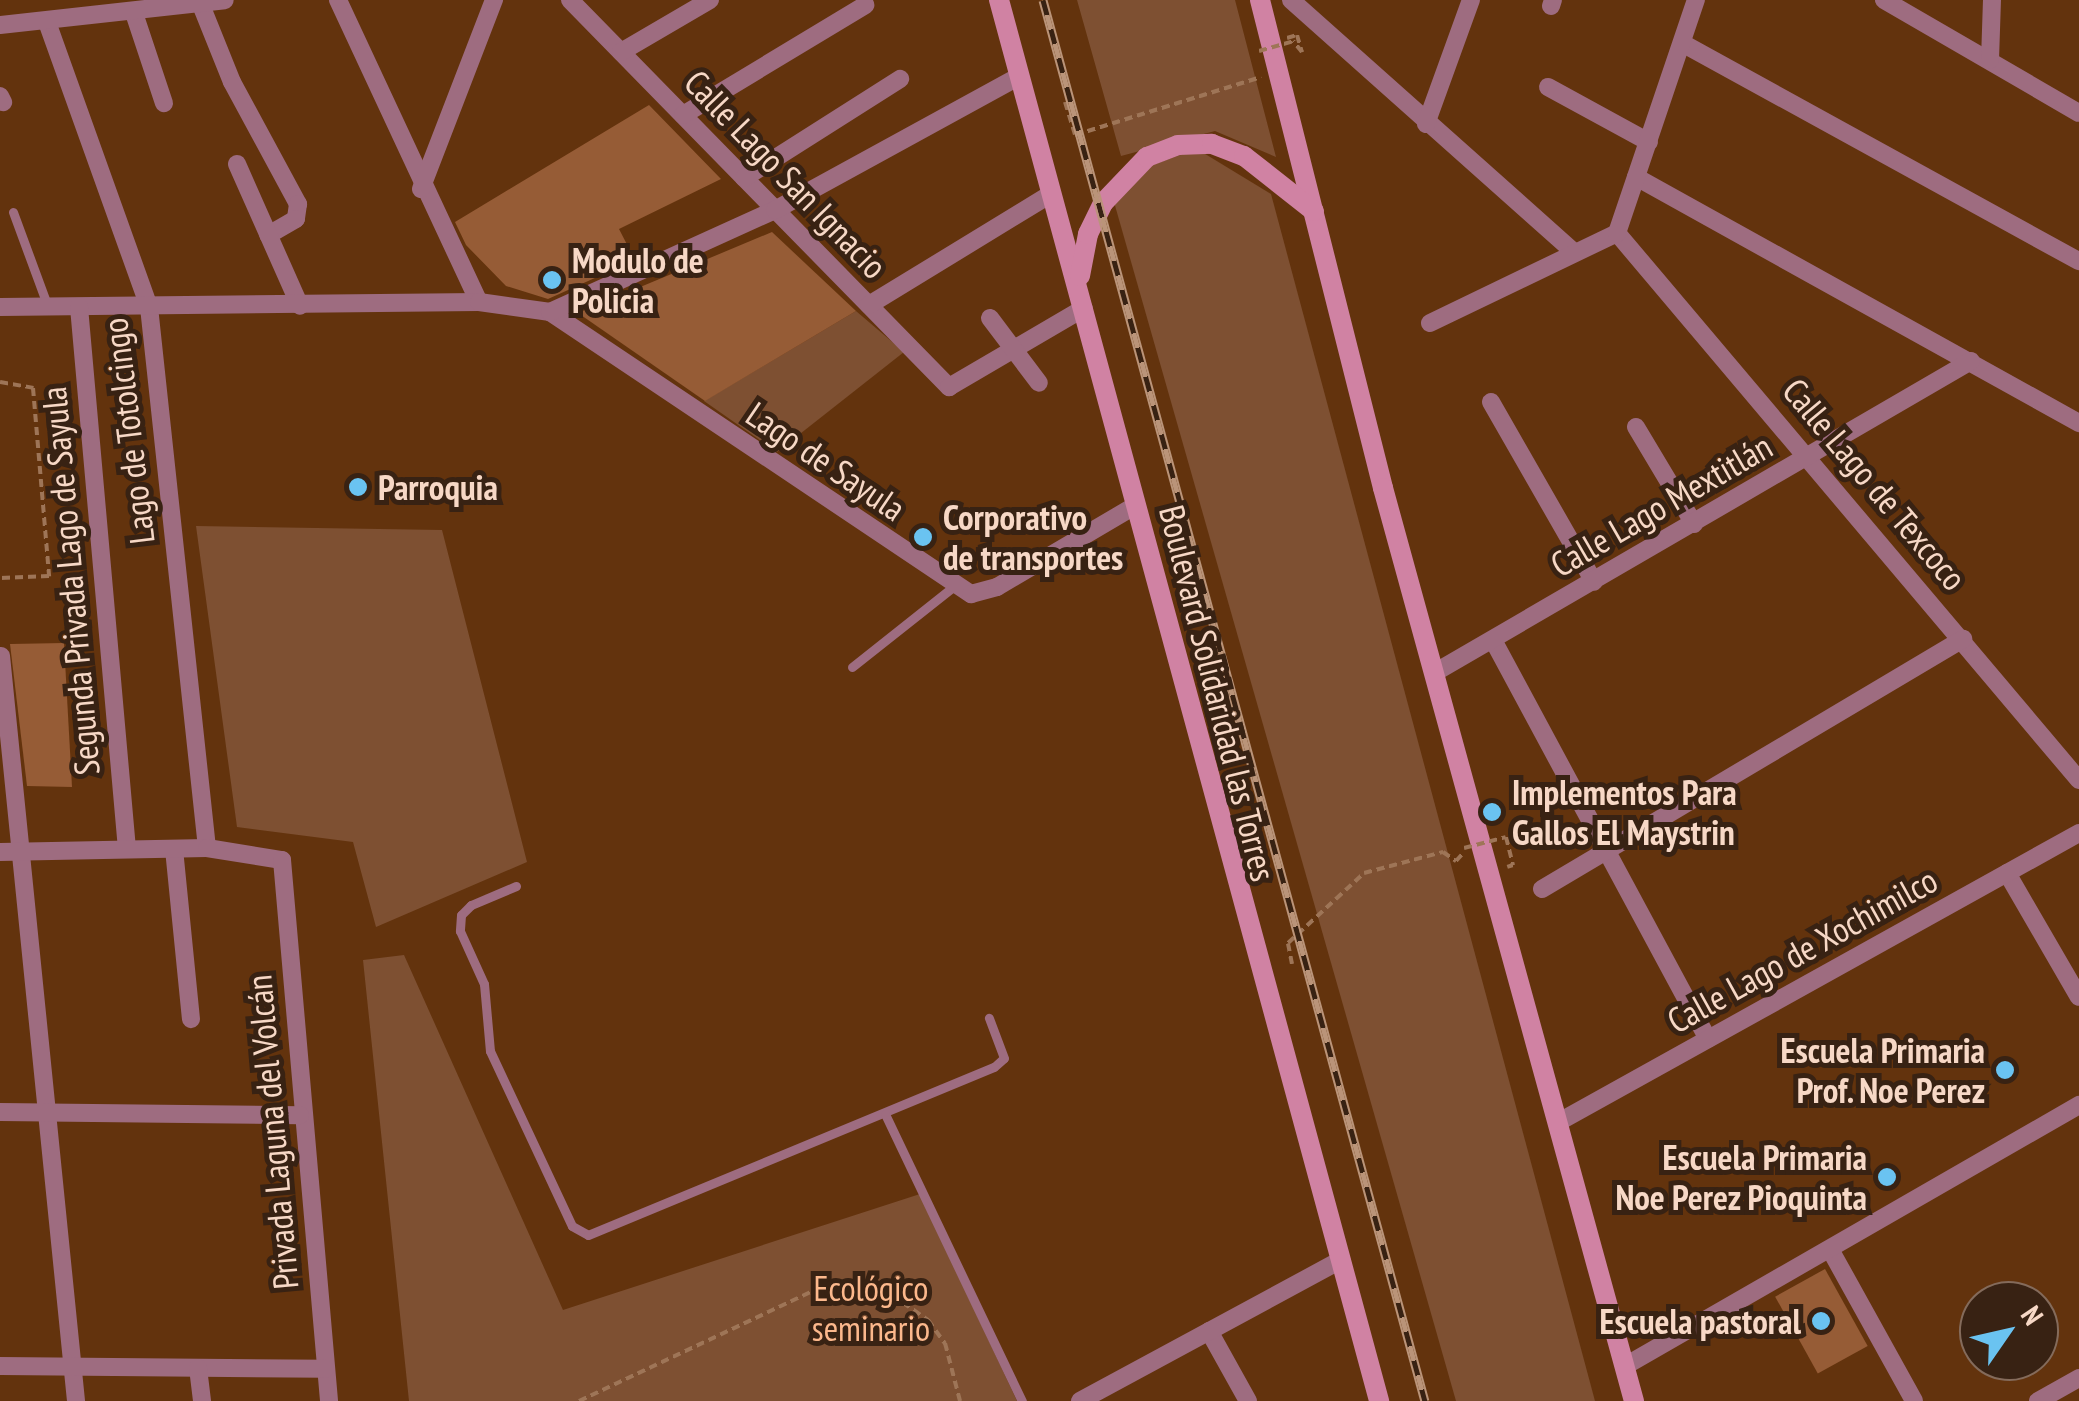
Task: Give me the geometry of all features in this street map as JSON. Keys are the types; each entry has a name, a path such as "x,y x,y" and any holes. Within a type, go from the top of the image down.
{"main road":[{"name":"Boulevard Solidaridad las Torres","path":"998,0 1084,308 1250,944 1378,1401"},
{"path":"1260,0 1434,673 1634,1401"},
{"path":"1078,286 1088,234 1103,204 1134,168 1162,150 1196,143 1228,149 1272,174 1314,212"}],"street":[{"path":"62,0 68,20"},
{"path":"0,25 224,0"},
{"path":"338,0 421,189 479,302"},
{"path":"421,189 494,0"},
{"path":"621,52 710,0"},
{"path":"1291,0 1572,250"},
{"path":"1426,124 1471,0"},
{"path":"1430,323 1572,250 1617,232 1696,0"},
{"path":"1884,0 2079,113"},
{"path":"1990,60 1992,0"},
{"name":"Calle Lago San Ignacio","path":"574,1 949,388 958,388 1016,352"},
{"path":"200,2 232,82 298,204 296,219 268,235"},
{"path":"683,116 865,5"},
{"path":"134,13 164,103"},
{"name":"Lago de Totolcingo","path":"47,22 148,307 207,848"},
{"path":"1682,43 2079,261"},
{"path":"550,312 775,210 1020,76"},
{"path":"744,178 900,79"},
{"path":"1548,86 1649,142"},
{"path":"237,164 300,306"},
{"path":"1636,177 2079,423"},
{"path":"869,305 1051,194"},
{"name":"Calle Lago de Texcoco","path":"1617,232 1810,455 2079,780"},
{"name":"Lago de Sayula","path":"0,307 479,302 550,312 953,588"},
{"name":"Segunda Privada Lago de Sayula","path":"79,307 128,849"},
{"path":"1016,352 1084,308"},
{"path":"990,318 1038,383"},
{"name":"Calle Lago Mextitlán","path":"1434,673 1971,361"},
{"path":"1492,402 1594,582"},
{"path":"1636,427 1694,524"},
{"path":"953,588 971,594 997,588 1136,505"},
{"path":"1542,889 1963,639"},
{"path":"1494,640 1708,1040"},
{"path":"2,656 76,1401"},
{"name":"Calle Lago de Xochimilco","path":"1557,1123 2079,832"},
{"path":"174,848 191,1020"},
{"path":"0,852 207,848"},
{"name":"Privada Laguna del Volcán","path":"207,848 280,858 328,1401"},
{"path":"2007,873 2079,998"},
{"path":"1625,1366 2079,1105"},
{"path":"0,1112 300,1115"},
{"path":"1831,1251 1914,1401"},
{"path":"1080,1401 1341,1260"},
{"path":"1209,1331 1248,1401"},
{"path":"0,1366 325,1369"},
{"path":"198,1368 202,1401"},
{"path":"2038,1401 2079,1378"}],"lane":[{"path":"13,212 48,307"},
{"path":"852,667 953,588"},
{"path":"516,886 471,905 461,915 460,930 484,984 490,1051 572,1226 588,1235 607,1232 884,1114 1004,1058 989,1018"},
{"path":"884,1114 1022,1401"}],"path":[{"path":"1258,52 1295,38"},
{"path":"1065,102 1075,136 1266,76 1263,67"},
{"path":"0,382 34,388 49,576 0,578"},
{"path":"1292,964 1288,943 1364,873 1442,852 1456,860 1464,848 1506,837 1513,865"},
{"path":"579,1401 826,1285 847,1284 892,1295 928,1320 945,1343 960,1401"}],"green space":[{"path":"1077,0 1235,0 1276,157 1215,131 1121,156"},
{"path":"1197,149 1271,194 1595,1401 1456,1401 1112,195 1136,171"},
{"path":"856,311 904,352 777,452 704,401"},
{"path":"196,526 442,530 527,862 376,927 353,842 237,827"},
{"name":"Ecológico seminario","path":"404,955 563,1310 920,1194 1017,1401 409,1401 363,960"}],"building":[{"path":"649,105 721,179 619,229 635,260 548,299 506,286 466,245 455,222"},
{"path":"772,232 856,311 705,401 578,313"},
{"path":"64,643 72,787 27,786 10,644"},
{"name":"Escuela pastoral","path":"1825,1269 1868,1346 1818,1374 1775,1297"}],"railway":[{"path":"1043,0 1425,1401"}],"place":[{"name":"Modulo de Policia","path":"552,280"},
{"name":"Parroquia","path":"358,487"},
{"name":"Corporativo de transportes","path":"923,537"},
{"name":"Implementos Para Gallos El Maystrin","path":"1492,812"},
{"name":"Escuela Primaria Prof. Noe Perez","path":"2005,1070"},
{"name":"Escuela Primaria Noe Perez Pioquinta","path":"1887,1177"},
{"name":"Escuela pastoral","path":"1821,1321"}]}
